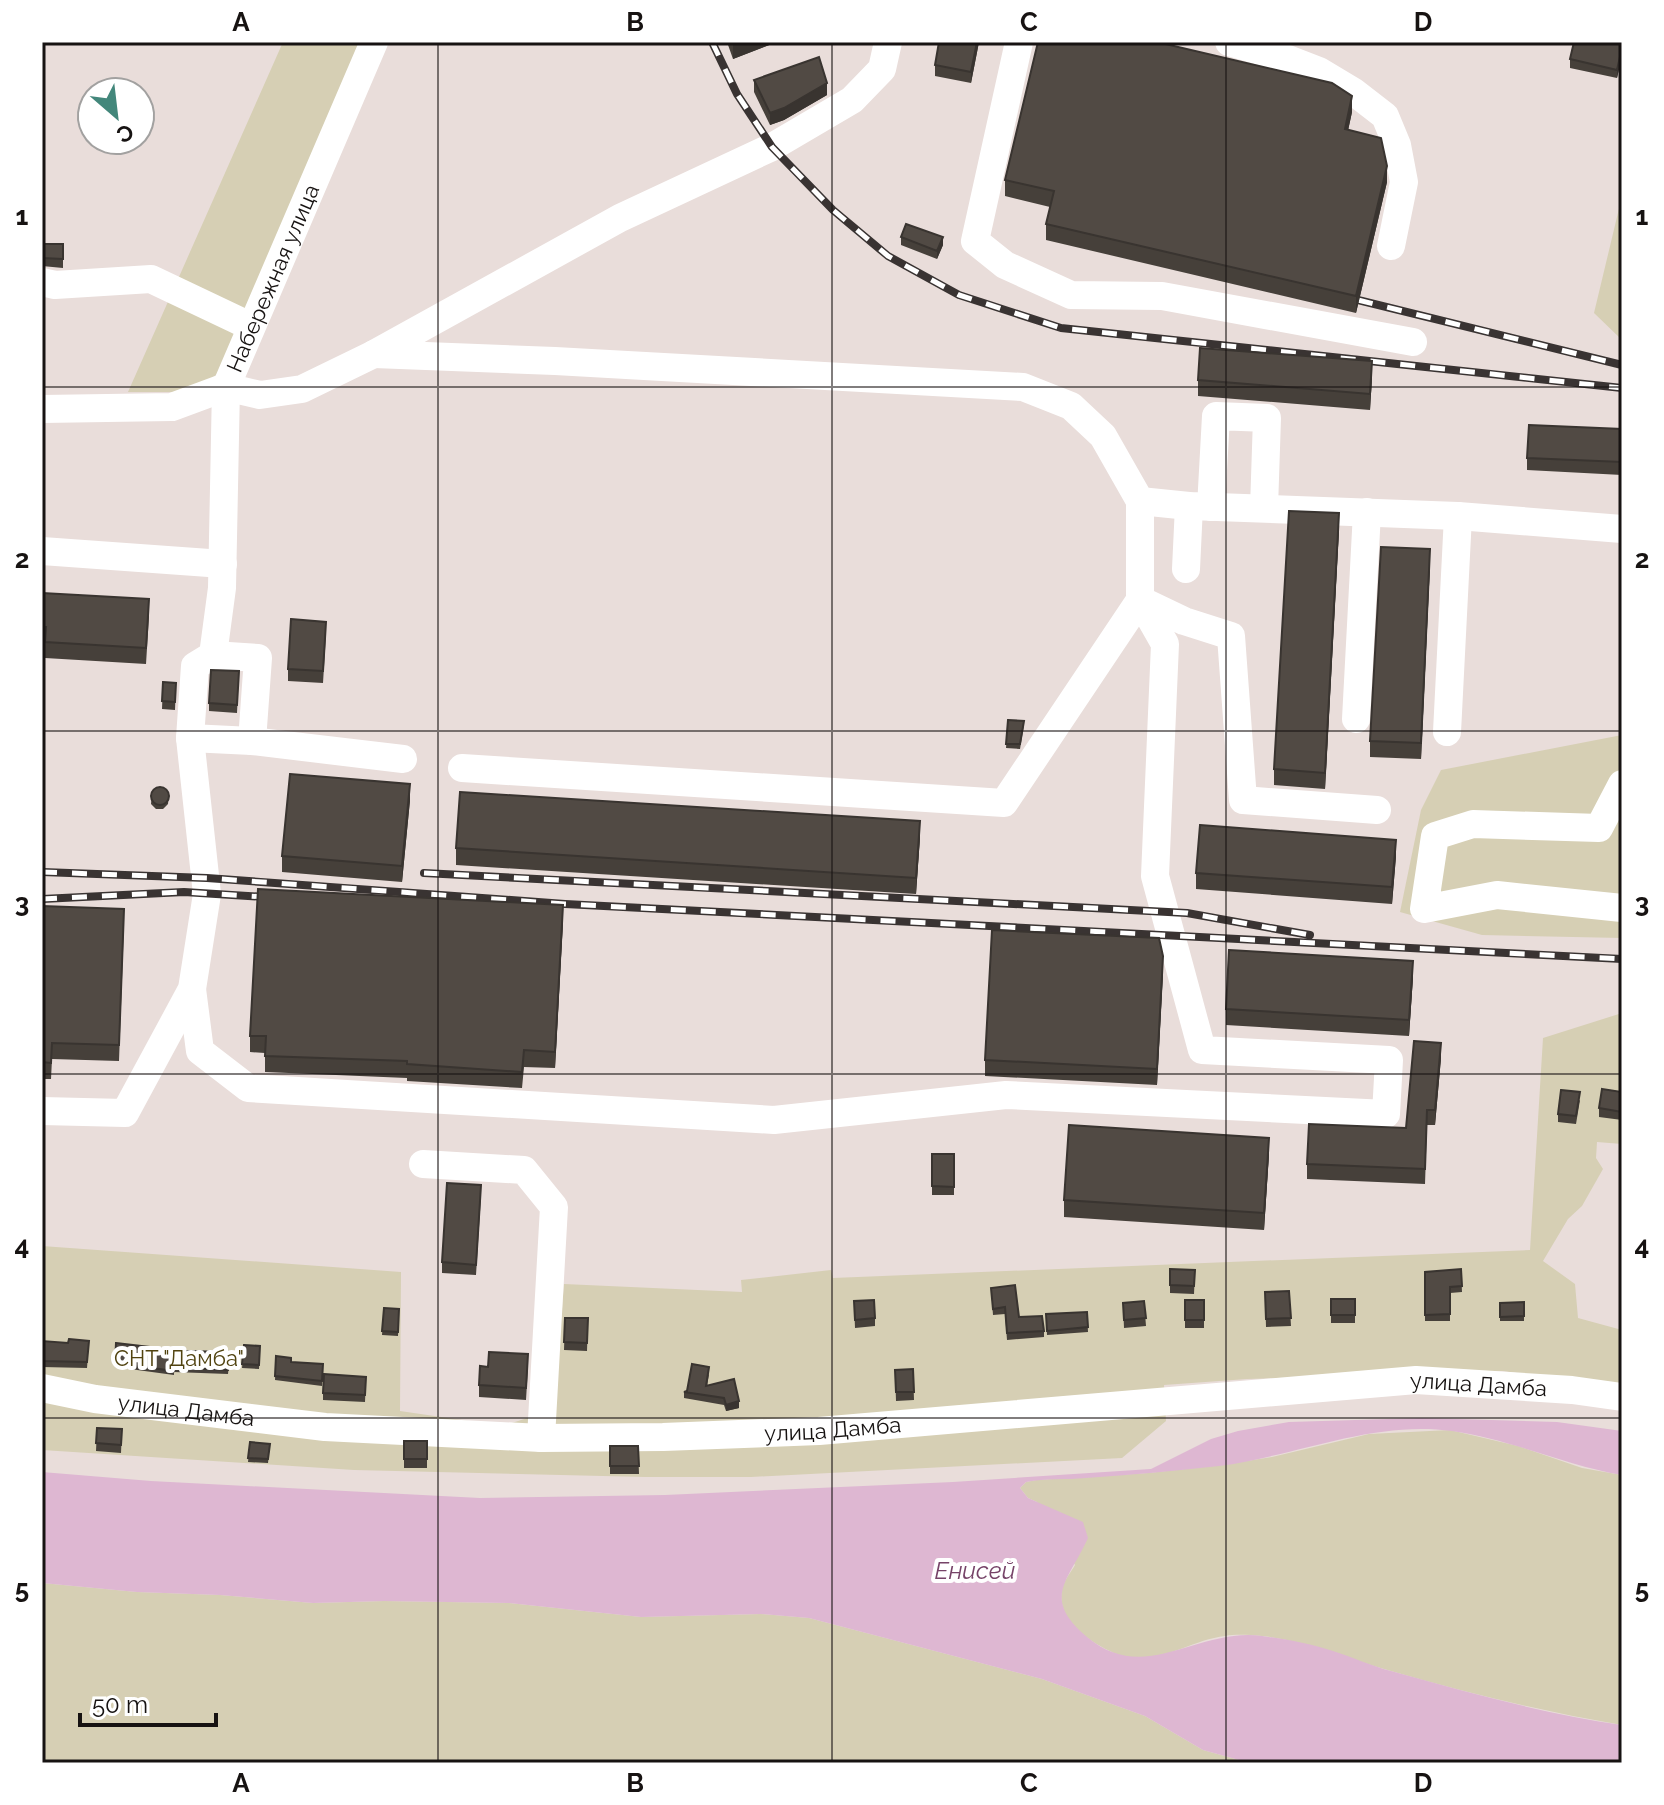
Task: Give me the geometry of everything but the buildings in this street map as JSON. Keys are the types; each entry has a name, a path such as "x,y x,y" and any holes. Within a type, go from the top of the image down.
{"street":[{"name":"Набережная улица","path":"42,409 172,407 226,387 374,42"},
{"path":"213,655 222,588 226,387 260,395 302,389 374,354 620,218 772,147 852,100 882,69 888,42"},
{"path":"1019,42 975,241 1005,265 1071,295 1162,296 1413,342"},
{"path":"1229,42 1319,71 1385,116 1397,145 1404,182 1391,246"},
{"path":"42,282 55,285 151,279 250,326"},
{"path":"252,741 258,658 213,655 195,666 190,738 207,894 192,989 200,1051 248,1088 774,1120 1006,1095 1386,1114 1389,1060 1202,1050 1155,876 1165,644 1140,600 1140,501 1103,436 1071,406 1023,387 374,354"},
{"path":"1186,569 1216,416 1267,418 1264,508"},
{"path":"1140,501 1458,516 1622,529"},
{"path":"1356,719 1367,512"},
{"path":"1447,732 1458,516"},
{"path":"42,551 223,564"},
{"path":"462,768 1004,803 1140,600"},
{"path":"1140,600 1184,621 1231,636 1243,800 1377,810"},
{"path":"190,738 252,741 403,759"},
{"path":"1622,784 1599,828 1473,824 1435,836 1424,909 1497,895 1622,908"},
{"path":"42,1111 125,1113 192,989"},
{"path":"423,1164 524,1170 554,1207 541,1438"},
{"name":"улица Дамба","path":"42,1388 95,1399 325,1427 541,1438 819,1431 1416,1380 1572,1390 1622,1397"}],"green space":[{"path":"283,42 366,42 222,371 191,392 128,392"},
{"path":"1622,196 1622,340 1594,313"},
{"path":"1622,735 1622,938 1482,935 1400,912 1421,810 1441,770"},
{"name":"СНТ \"Дамба\"","path":"1622,1013 1622,1144 1597,1142 1596,1158 1603,1169 1582,1206 1568,1219 1543,1261 1575,1284 1578,1318 1622,1330 1622,1387 1502,1371 1247,1379 1164,1385 1166,1421 1122,1458 751,1477 354,1470 42,1450 42,1246 401,1272 400,1411 503,1426 549,1411 555,1396 564,1284 742,1292 741,1280 831,1270 833,1278 1530,1250 1543,1038"},
{"path":"1450,1430 1518,1446 1582,1468 1622,1475 1622,1725 1477,1694 1279,1638 1234,1635 1212,1638 1159,1656 1133,1658 1119,1655 1098,1645 1069,1620 1061,1598 1064,1583 1075,1565 1037,1502 1028,1498 1020,1488 1026,1482 1036,1480 1221,1465 1272,1457 1369,1434"},
{"path":"42,1583 313,1603 509,1603 641,1617 761,1614 809,1618 1042,1679 1145,1716 1203,1750 1250,1763 42,1763"}],"water":[{"name":"Енисей","path":"1422,1418 1557,1422 1622,1431 1622,1475 1474,1435 1422,1429 1364,1435 1219,1466 1034,1481 1026,1482 1020,1488 1028,1498 1083,1522 1088,1538 1067,1578 1062,1600 1073,1623 1087,1637 1109,1651 1130,1656 1151,1656 1238,1635 1307,1644 1477,1694 1622,1725 1622,1763 1250,1763 1203,1750 1145,1716 1042,1679 809,1618 761,1614 641,1617 509,1603 313,1603 42,1583 42,1472 151,1481 480,1498 665,1495 953,1482 1151,1469 1211,1439 1238,1431 1289,1422"}],"railway":[{"path":"712,42 737,94 772,147 833,210 888,256 959,295 1061,328 1622,388"},
{"path":"1358,300 1622,365"},
{"path":"42,872 207,878 565,904 1622,959"},
{"path":"424,873 1187,913 1310,935"},
{"path":"42,899 184,892 281,898"}]}
